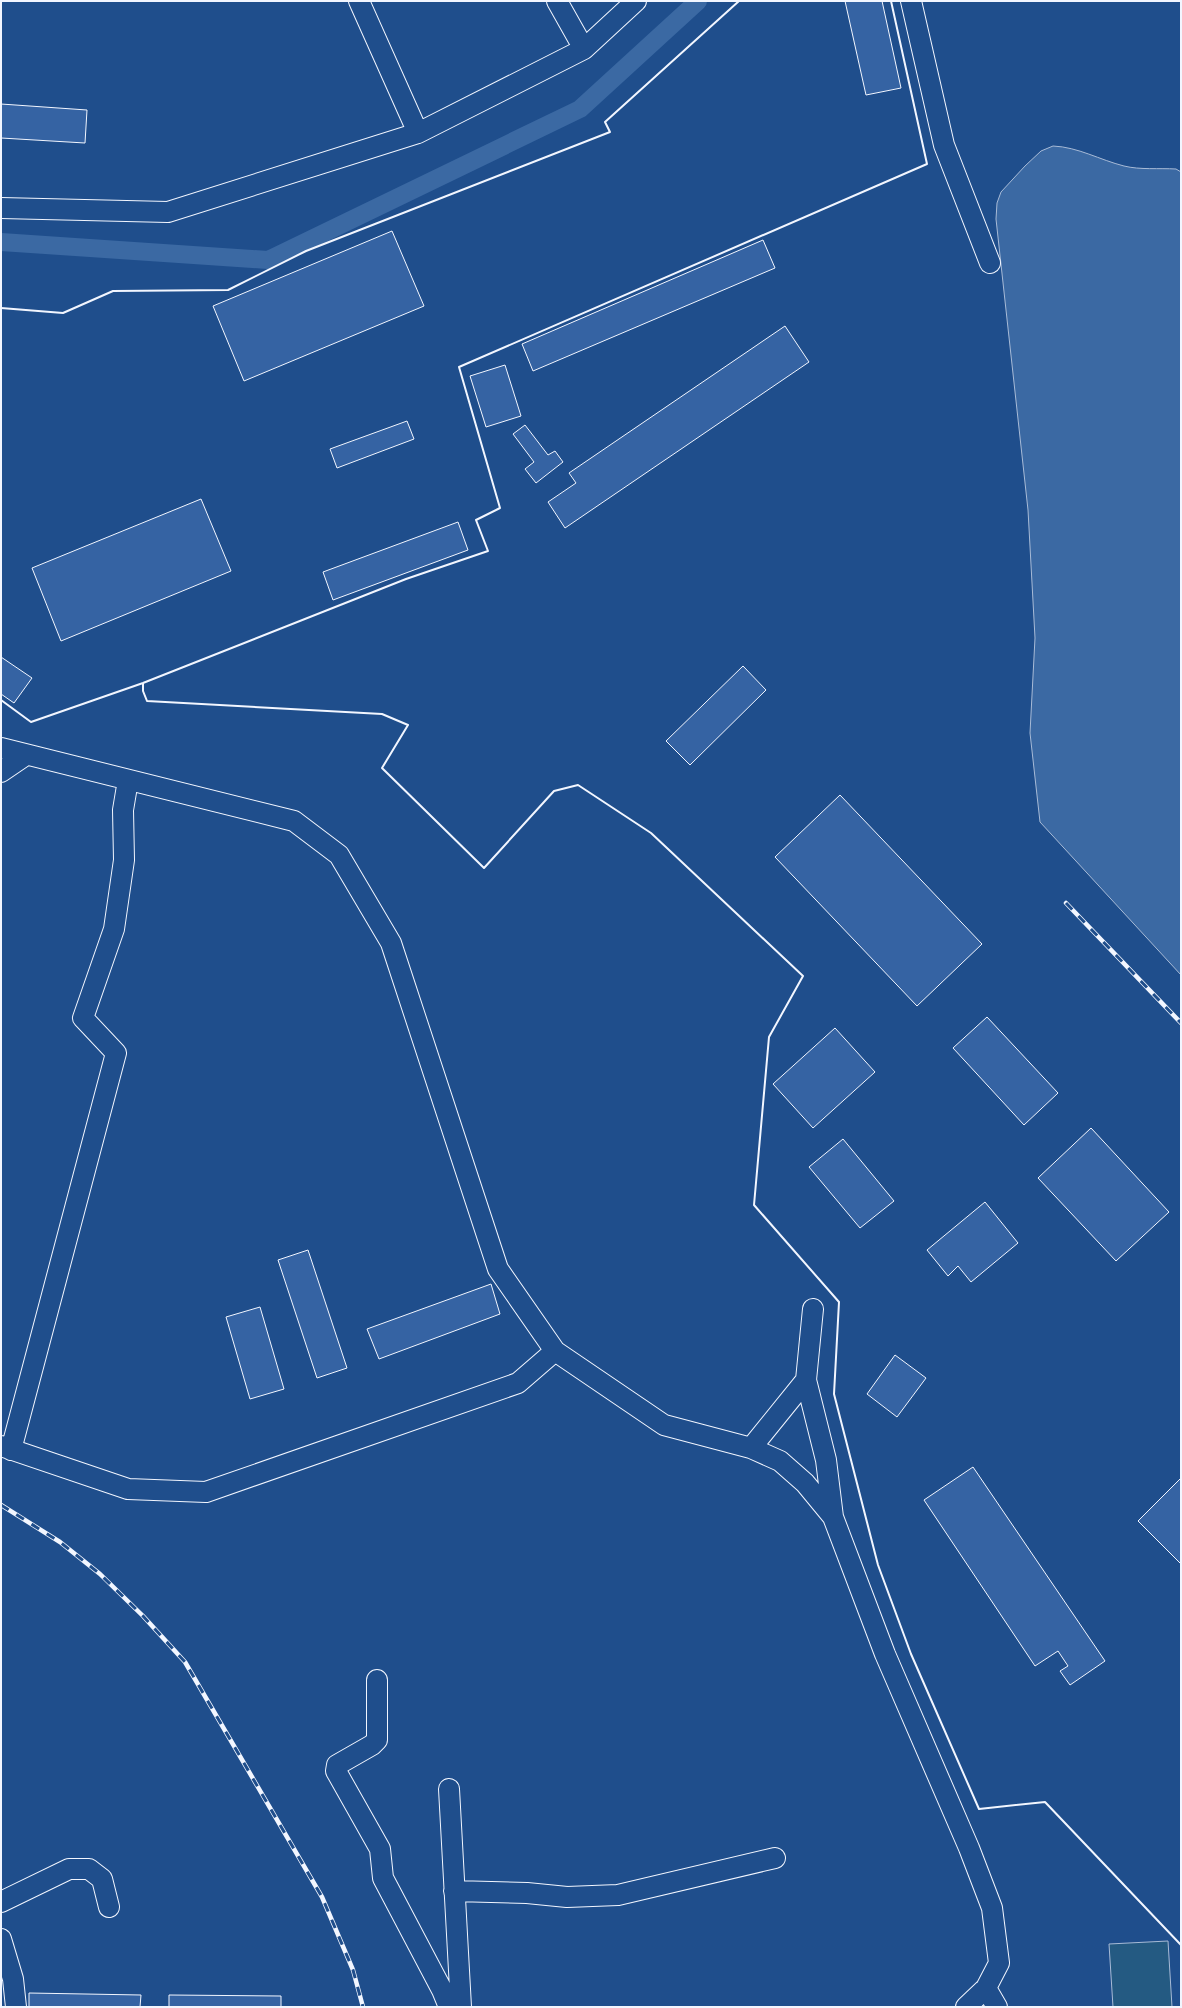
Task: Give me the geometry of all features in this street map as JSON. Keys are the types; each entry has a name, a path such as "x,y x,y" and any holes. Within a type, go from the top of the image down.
{"street":[{"path":"359,1 418,133"},
{"path":"557,1 584,48"},
{"path":"1,208 168,212 418,133 584,48 636,1"},
{"path":"911,1 944,145 990,263"},
{"path":"1,748 294,822 339,855 391,943 498,1269 555,1351 664,1425 751,1448 780,1461 805,1482 833,1517"},
{"path":"1,772 26,755"},
{"path":"128,780 123,810 124,860 114,929 82,1018 116,1053 6,1448 128,1489 206,1492 518,1383 555,1351"},
{"path":"814,1309 806,1380 826,1460 833,1517 885,1654 969,1848 992,1908 999,1963 986,1988 966,2007"},
{"path":"751,1448 806,1380"},
{"path":"377,1680 377,1740 372,1745 337,1766 336,1771 380,1849 383,1878 442,1990 449,2007"},
{"path":"449,1789 461,2007"},
{"path":"454,1891 527,1893 567,1897 618,1896 775,1858"},
{"path":"1,1902 69,1870 89,1869 102,1879 109,1907"},
{"path":"1,1939 13,1979 16,2007"},
{"path":"986,1988 997,2007"}],"shaded area":[{"path":"1053,146 1080,151 1124,166 1176,169 1181,172 1181,975 1040,822 1030,733 1035,638 1028,510 996,219 997,203 1001,192 1041,151"},
{"path":"1168,1941 1172,2007 1113,2007 1109,1944"}],"building":[{"path":"845,1 882,1 901,88 866,95"},
{"path":"1,104 87,110 85,143 1,138"},
{"path":"392,231 424,306 244,381 213,306"},
{"path":"763,240 775,268 533,371 522,344"},
{"path":"785,326 809,362 565,528 548,502 576,483 569,473"},
{"path":"505,365 521,416 486,427 470,376"},
{"path":"407,421 414,439 337,468 330,449"},
{"path":"525,425 548,455 555,451 563,462 536,483 525,469 534,462 513,434"},
{"path":"201,499 231,571 61,641 32,568"},
{"path":"458,522 468,550 333,600 323,572"},
{"path":"1,657 32,678 14,703 1,694"},
{"path":"743,666 766,690 690,765 666,741"},
{"path":"840,795 982,944 917,1006 775,857"},
{"path":"987,1017 1058,1093 1024,1125 953,1048"},
{"path":"835,1028 875,1072 813,1128 773,1084"},
{"path":"1091,1128 1169,1212 1116,1261 1038,1178"},
{"path":"843,1139 894,1201 860,1228 809,1167"},
{"path":"985,1202 1018,1243 971,1282 958,1266 948,1276 927,1250"},
{"path":"308,1250 347,1368 317,1378 278,1260"},
{"path":"491,1284 500,1314 379,1359 367,1329"},
{"path":"260,1307 284,1389 250,1399 226,1317"},
{"path":"895,1355 926,1378 897,1417 867,1394"},
{"path":"973,1467 1105,1661 1070,1685 1060,1671 1068,1666 1058,1651 1035,1666 924,1500"},
{"path":"1181,1478 1181,1564 1138,1521"},
{"path":"29,1993 141,1995 140,2007 29,2007"},
{"path":"169,1995 281,1996 281,2007 169,2007"}],"waterway":[{"path":"1,242 268,260 580,109 698,1"}],"railway":[{"path":"1066,903 1181,1023"},
{"path":"1,1505 60,1542 100,1574 143,1616 185,1662 322,1897 353,1970 363,2007"}],"wall":[{"path":"1,308 63,313 113,291 228,290 306,251 610,132 605,122 739,1"},
{"path":"1,700 31,722 143,683 406,579 488,551 476,520 500,508 459,367 927,164 891,1"},
{"path":"143,683 143,691 147,701 382,714 408,725 382,768 484,868 554,791 578,785 651,833 803,976 769,1037 754,1205 839,1302 834,1394 878,1565 911,1654 979,1809 1045,1802 1181,1945"}]}
